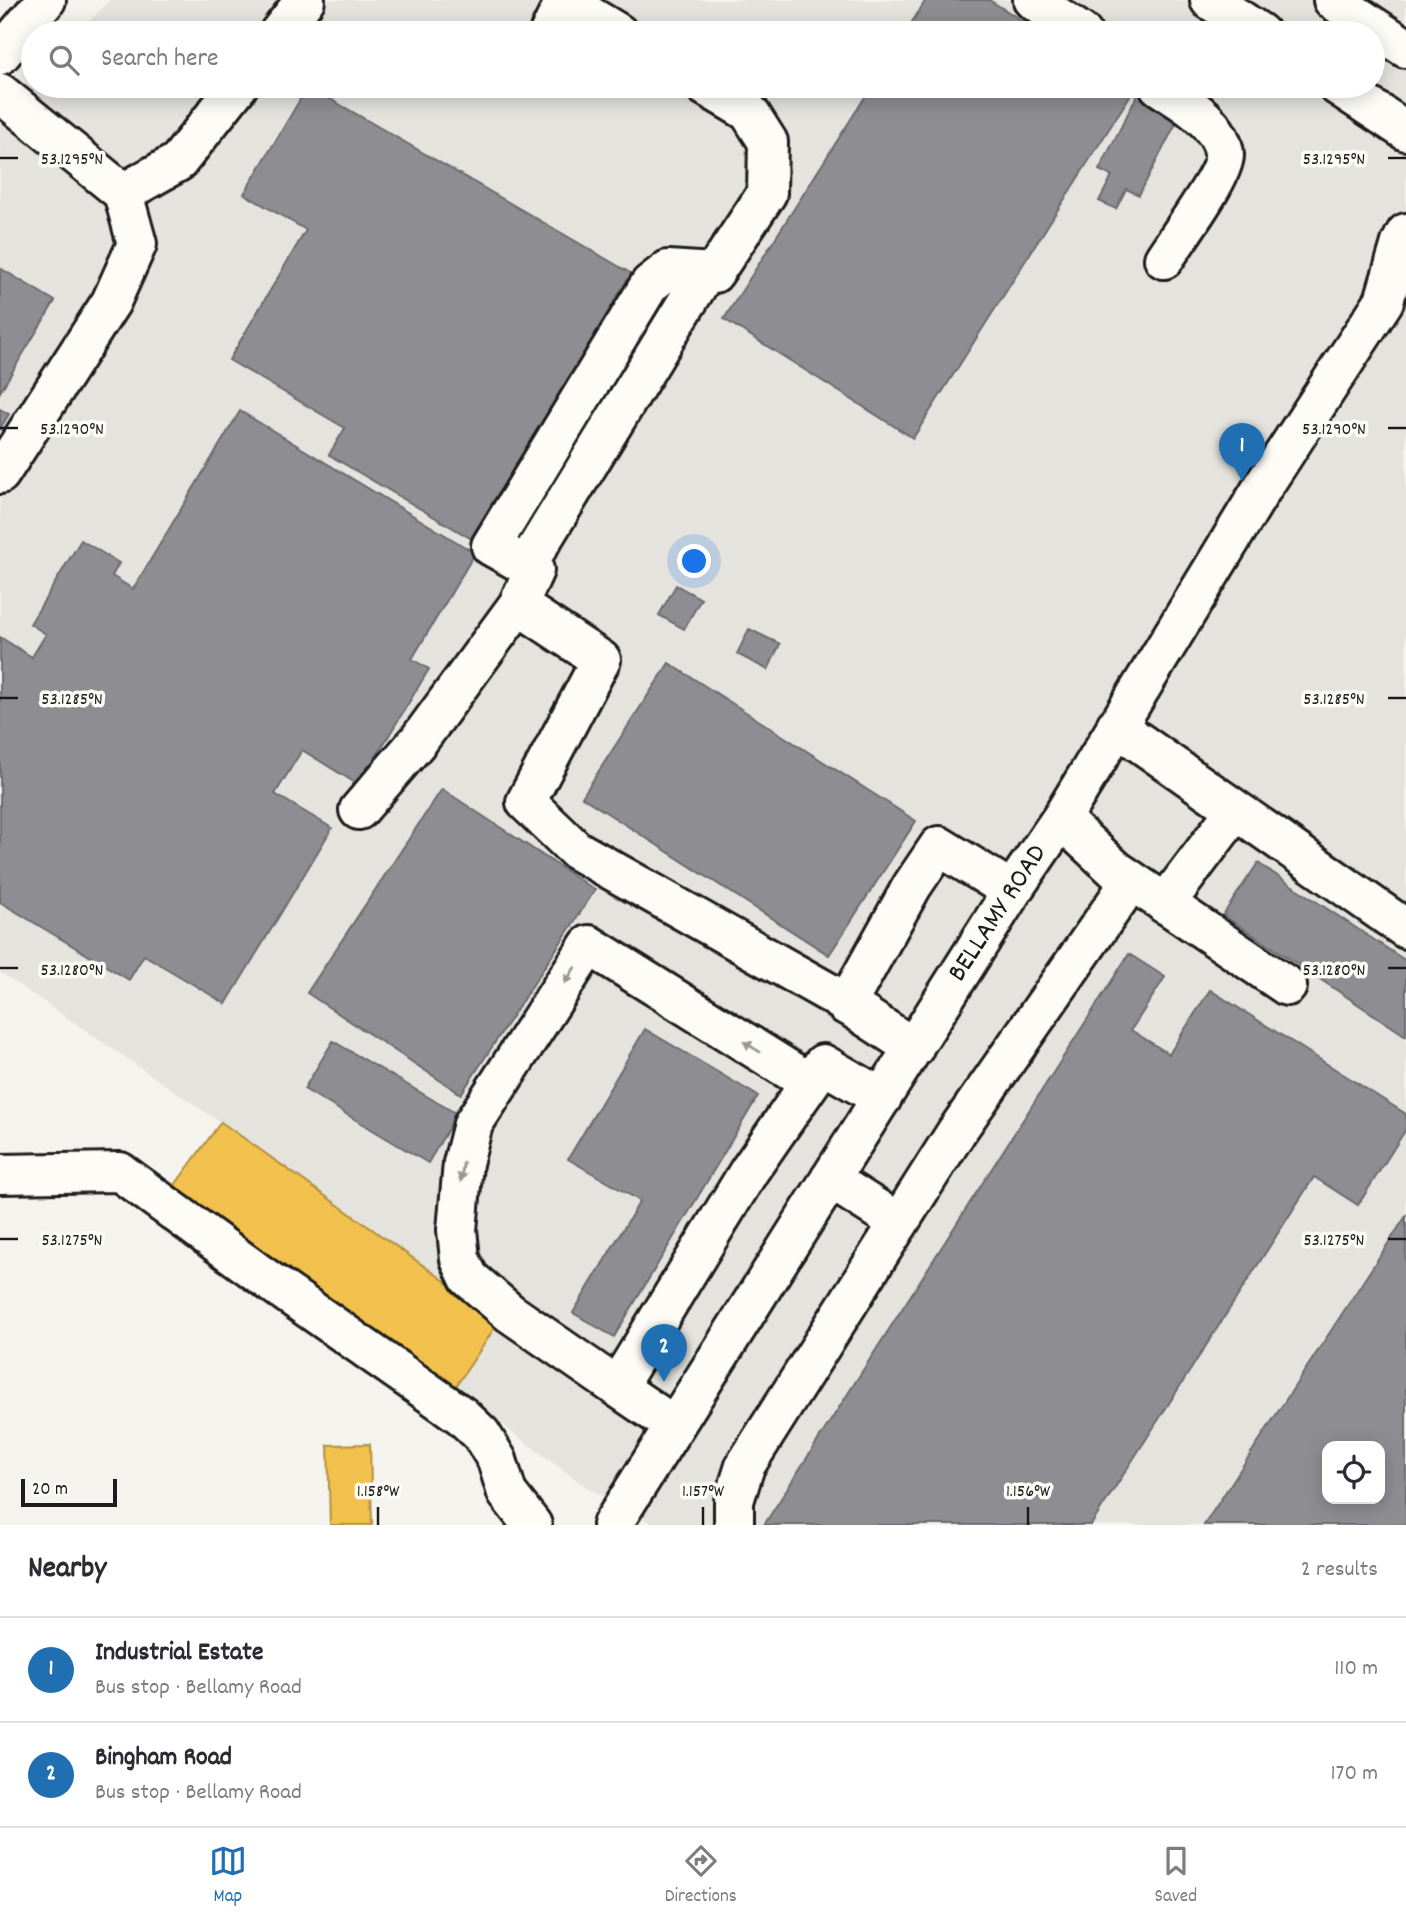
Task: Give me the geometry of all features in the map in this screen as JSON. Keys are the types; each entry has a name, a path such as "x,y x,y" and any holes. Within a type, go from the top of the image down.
{"street":[{"path":"28,21 46,0"},
{"path":"288,21 305,0"},
{"path":"554,21 564,0 598,21"},
{"path":"1033,0 1064,21"},
{"path":"1210,0 1242,21"},
{"path":"1333,0 1365,21"},
{"path":"0,55 21,30"},
{"path":"1385,34 1406,48"},
{"path":"0,93 123,193 137,244 111,302 0,474"},
{"path":"123,193 178,162 229,98"},
{"path":"359,810 419,740 518,605 534,570 491,546 642,296 650,284 668,270 714,273 767,193 768,142 749,112 725,98"},
{"path":"1164,258 1213,183 1222,166 1224,155 1215,132 1200,114 1177,98"},
{"path":"1356,98 1406,131"},
{"name":"BELLAMY ROAD","path":"612,1525 1012,891 1061,819 1257,496 1395,293 1401,243 1406,233"},
{"path":"518,605 601,660 526,802 576,850 846,1005 914,1048"},
{"path":"1116,726 1406,929"},
{"path":"1165,904 1234,811"},
{"path":"1061,819 1131,881 1287,986"},
{"path":"846,1005 912,886 939,846 1012,891"},
{"path":"734,1525 734,1501 745,1466 957,1131 1131,881"},
{"path":"673,1425 510,1312 469,1278 460,1259 457,1230 463,1163 472,1124 589,945 810,1083"},
{"path":"617,1387 749,1171 824,1063 882,1098"},
{"path":"0,1174 120,1172 261,1275 463,1416 481,1434 497,1460 504,1509 532,1525"},
{"path":"830,1179 898,1223"}],"shaded area":[{"path":"110,0 1406,0 1406,1525 656,1525 586,1487 454,1389 172,1189 220,1122 0,972 0,123 21,98 1385,98 1385,21 90,21"}],"building: Homes":[{"path":"221,1122 500,1320 454,1389 172,1189"},
{"path":"370,1444 372,1525 330,1525 328,1445"}],"building: Industry":[{"path":"926,0 989,0 1023,21 913,21"},
{"path":"301,98 329,98 632,274 475,541 329,455 345,428 229,360 306,230 244,194"},
{"path":"864,98 1129,98 913,438 724,319"},
{"path":"1136,98 1165,98 1184,108 1139,195 1126,189 1116,209 1099,201 1112,176 1099,170"},
{"path":"0,268 55,301 0,392"},
{"path":"0,409 9,414 0,429"},
{"path":"240,411 475,553 412,659 429,669 359,785 302,750 275,794 332,828 226,1004 144,955 129,980 0,902 0,637 32,657 46,634 30,624 81,540 119,563 112,576 133,589"},
{"path":"676,585 701,599 684,629 659,615"},
{"path":"749,629 780,644 768,670 737,654"},
{"path":"669,663 916,821 829,955 582,797"},
{"path":"442,789 595,890 461,1094 307,993"},
{"path":"1258,863 1406,961 1406,1036 1223,915"},
{"path":"1129,954 1165,977 1131,1030 1169,1054 1210,990 1406,1114 1406,1129 1358,1205 1314,1177 1091,1525 764,1525"},
{"path":"645,1029 758,1096 614,1337 573,1313 640,1201 568,1159"},
{"path":"333,1041 457,1114 428,1163 304,1089"},
{"path":"1406,1216 1406,1525 1204,1525"}],"place":[{"name":"Industrial Estate","path":"1242,481"},
{"name":"Bingham Road","path":"664,1382"}]}
